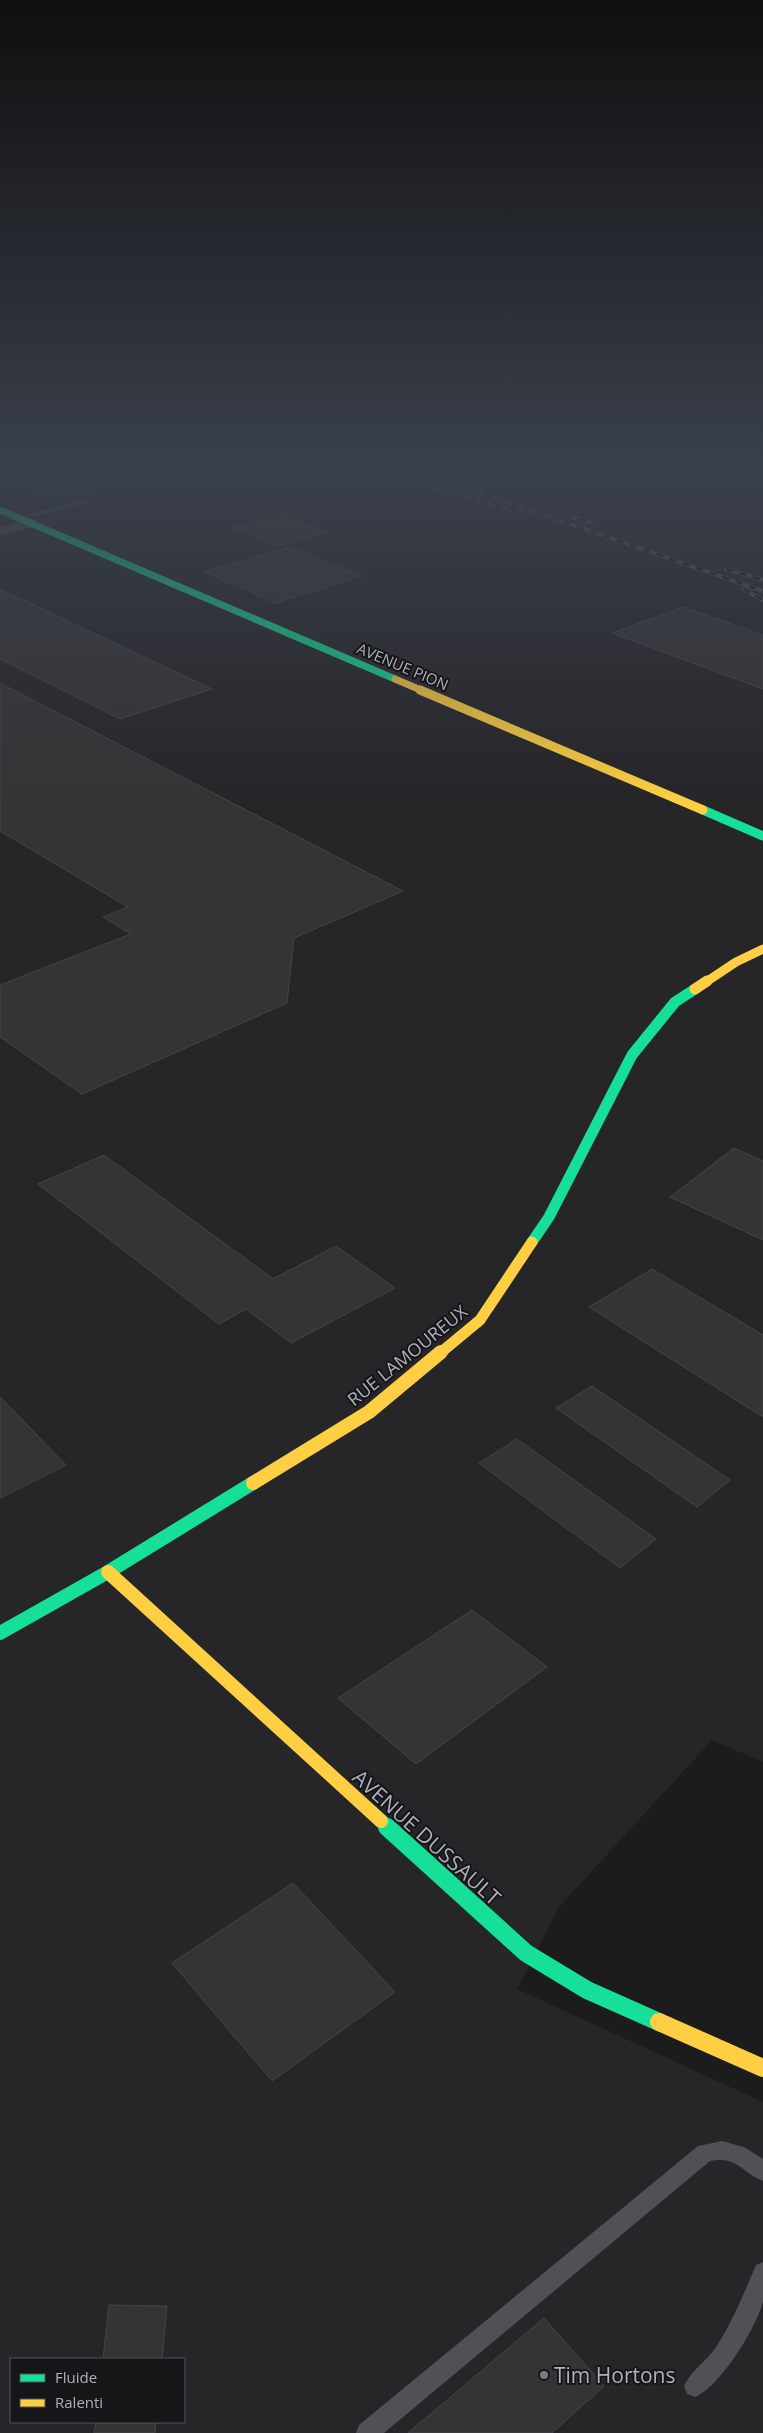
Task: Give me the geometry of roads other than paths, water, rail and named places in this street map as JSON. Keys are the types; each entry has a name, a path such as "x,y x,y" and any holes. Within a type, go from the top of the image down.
{"street":[{"name":"AVENUE PION","path":"153,576 763,836"},
{"name":"RUE LAMOUREUX","path":"0,1633 108,1572 369,1412 480,1320 550,1217 632,1055 675,1002 736,962 763,949"},
{"name":"AVENUE DUSSAULT","path":"108,1572 526,1953 587,1990 763,2068"}],"lane":[{"path":"367,2433 705,2153 719,2149 736,2152 763,2172"},
{"path":"695,2386 723,2356 747,2314 763,2272"}],"railway":[{"path":"719,576 763,591"},
{"path":"748,576 763,580"},
{"path":"743,589 763,600"}],"place":[{"name":"Tim Hortons","path":"544,2375"}]}
